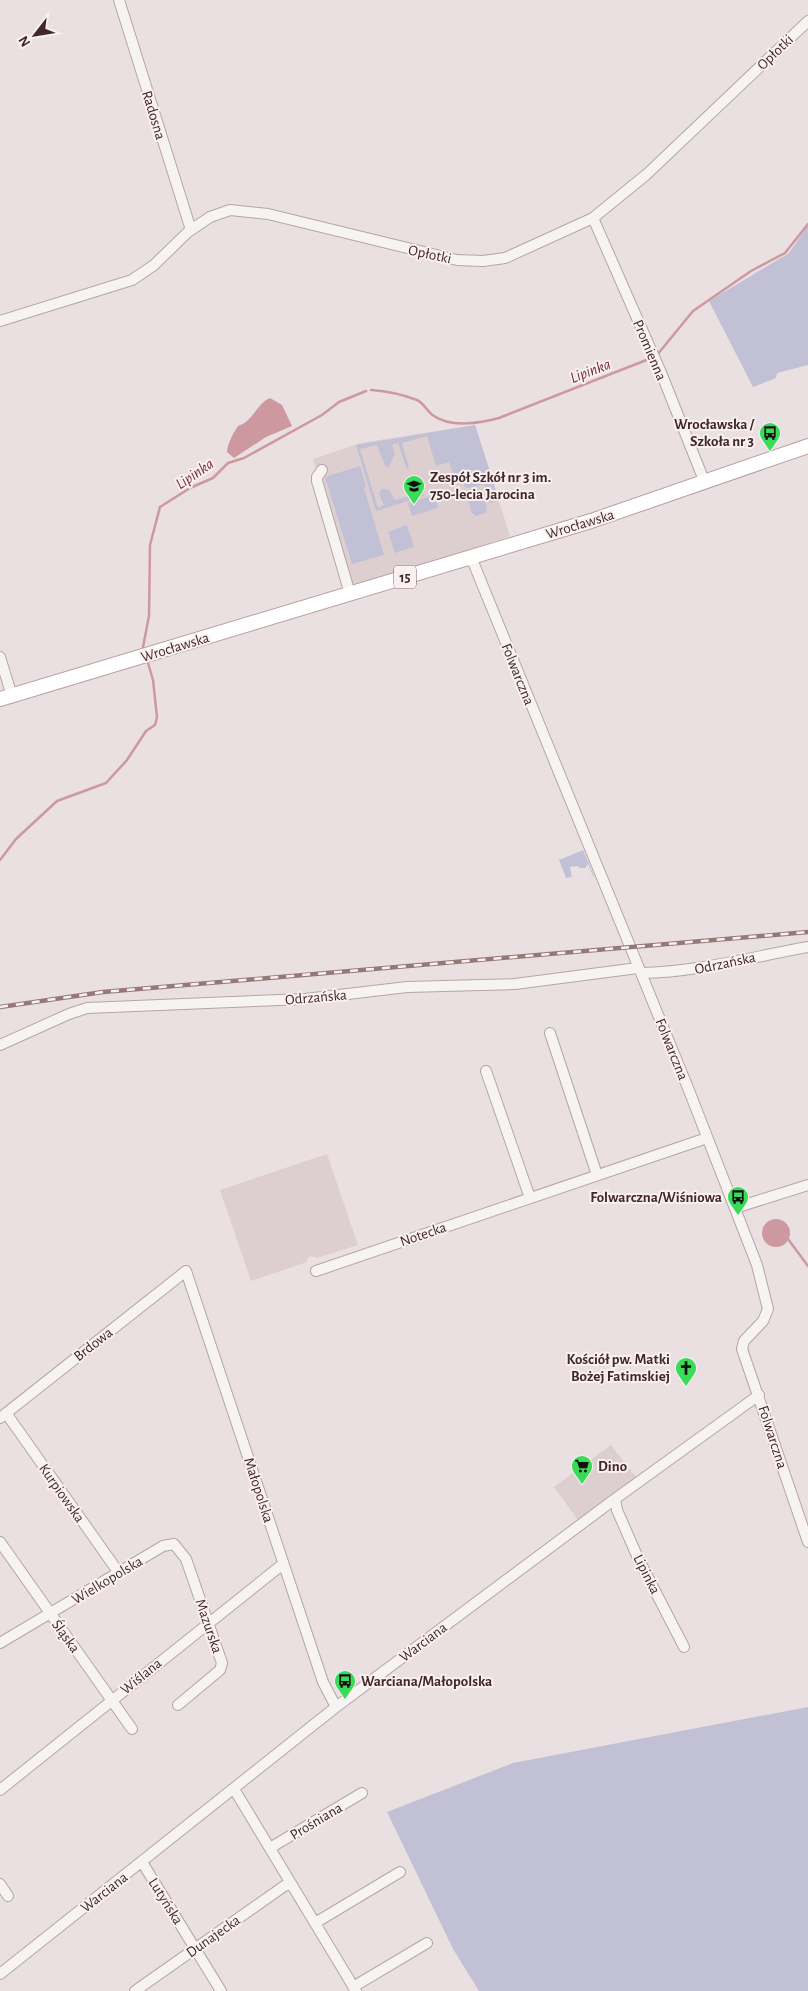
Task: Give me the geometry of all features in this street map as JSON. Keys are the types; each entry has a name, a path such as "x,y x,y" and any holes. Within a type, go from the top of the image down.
{"main road":[{"name":"Wrocławska","path":"6,698 471,557 705,483 808,446"}],"street":[{"name":"Radosna","path":"119,0 191,230"},
{"name":"Opłotki","path":"0,321 132,280 154,265 191,230 217,214 230,210 243,210 336,230 409,250 457,260 483,261 505,258 593,218 647,174 808,21"},
{"name":"Promienna","path":"593,218 662,375 705,483"},
{"path":"322,470 317,477 317,481 350,594"},
{"name":"Folwarczna","path":"471,557 707,1138 757,1266 768,1309 763,1320 744,1341 742,1349 803,1511 808,1542"},
{"path":"0,656 6,698"},
{"name":"Odrzańska","path":"0,1045 69,1014 87,1008 305,998 407,987 515,984 639,971 690,970 808,947"},
{"path":"550,1033 597,1175"},
{"path":"486,1071 530,1198"},
{"name":"Notecka","path":"316,1271 707,1138"},
{"path":"735,1208 808,1186"},
{"name":"Brdowa","path":"3,1416 186,1271"},
{"name":"Małopolska","path":"186,1271 323,1682 336,1707"},
{"name":"Warciana","path":"0,1974 336,1707 615,1499 759,1395"},
{"name":"Kurpiowska","path":"3,1416 119,1573"},
{"name":"Lipinka","path":"615,1499 617,1510 638,1558 684,1647"},
{"name":"Śląska","path":"0,1542 132,1730"},
{"name":"Mazurska","path":"162,1546 174,1544 186,1559 222,1663 220,1670 178,1705"},
{"name":"Wielkopolska","path":"0,1643 162,1546"},
{"name":"Wiślana","path":"0,1790 283,1564"},
{"path":"234,1788 355,1989 427,1943"},
{"name":"Prośniana","path":"270,1848 362,1793"},
{"name":"Lutyńska","path":"142,1862 221,1991"},
{"path":"315,1923 400,1872"},
{"name":"Dunajecka","path":"135,1991 290,1882"},
{"path":"0,1884 8,1896"}],"shaded area":[{"path":"808,225 808,365 777,373 776,378 753,387 709,301 789,253"},
{"path":"270,398 282,405 292,426 266,437 234,458 227,452 234,432 238,426 247,421 261,404"},
{"name":"Zespół Szkół nr 3 im. 750-lecia Jarocina","path":"475,425 510,536 352,588 313,459 360,443"},
{"path":"475,425 499,500 490,503 484,484 465,487 461,475 454,477 449,462 436,466 427,436 402,443 409,468 407,469 398,443 392,445 395,454 388,468 385,466 377,445 360,449 378,508 384,505 379,494 382,489 389,490 395,500 415,494 414,491 422,488 424,496 376,511 356,445"},
{"path":"360,466 366,487 364,488 384,555 352,564 325,477"},
{"path":"478,489 483,492 487,510 485,513 476,516 472,513 467,496 469,492"},
{"path":"434,495 438,508 412,516 408,503"},
{"path":"407,525 414,547 395,553 388,532"},
{"path":"583,850 594,876 588,877 593,876 588,864 585,868 578,866 570,867 572,877 566,878 559,860"},
{"path":"327,1154 358,1245 317,1258 308,1257 307,1262 251,1281 220,1190"},
{"path":"776,1219 786,1223 790,1233 786,1243 776,1247 766,1243 762,1233 766,1223"},
{"path":"611,1445 636,1477 578,1520 554,1487"},
{"path":"808,1707 808,1991 479,1991 453,1949 387,1812 513,1763"}],"waterway":[{"name":"Lipinka","path":"657,355 693,311 751,271 785,253 808,224"},
{"name":"Lipinka","path":"371,390 406,396 417,400 441,420 457,423 475,423 499,418 649,359"},
{"name":"Lipinka","path":"143,647 149,616 150,545 160,507 190,488 213,478 228,463 244,458 322,415 339,402 366,391"},
{"name":"Lipinka","path":"0,860 16,839 57,801 106,783 127,760 146,731 155,725 157,717 153,680 148,663"},
{"path":"788,1239 808,1266"}],"railway":[{"path":"0,1007 103,992 808,932"}],"place":[{"name":"Wrocławska / Szkoła nr 3","path":"770,452"},
{"name":"Zespół Szkół nr 3 im. 750-lecia Jarocina","path":"414,505"},
{"name":"Folwarczna/Wiśniowa","path":"738,1216"},
{"name":"Kościół pw. Matki Bożej Fatimskiej","path":"686,1387"},
{"name":"Dino","path":"582,1485"},
{"name":"Warciana/Małopolska","path":"345,1700"}]}
